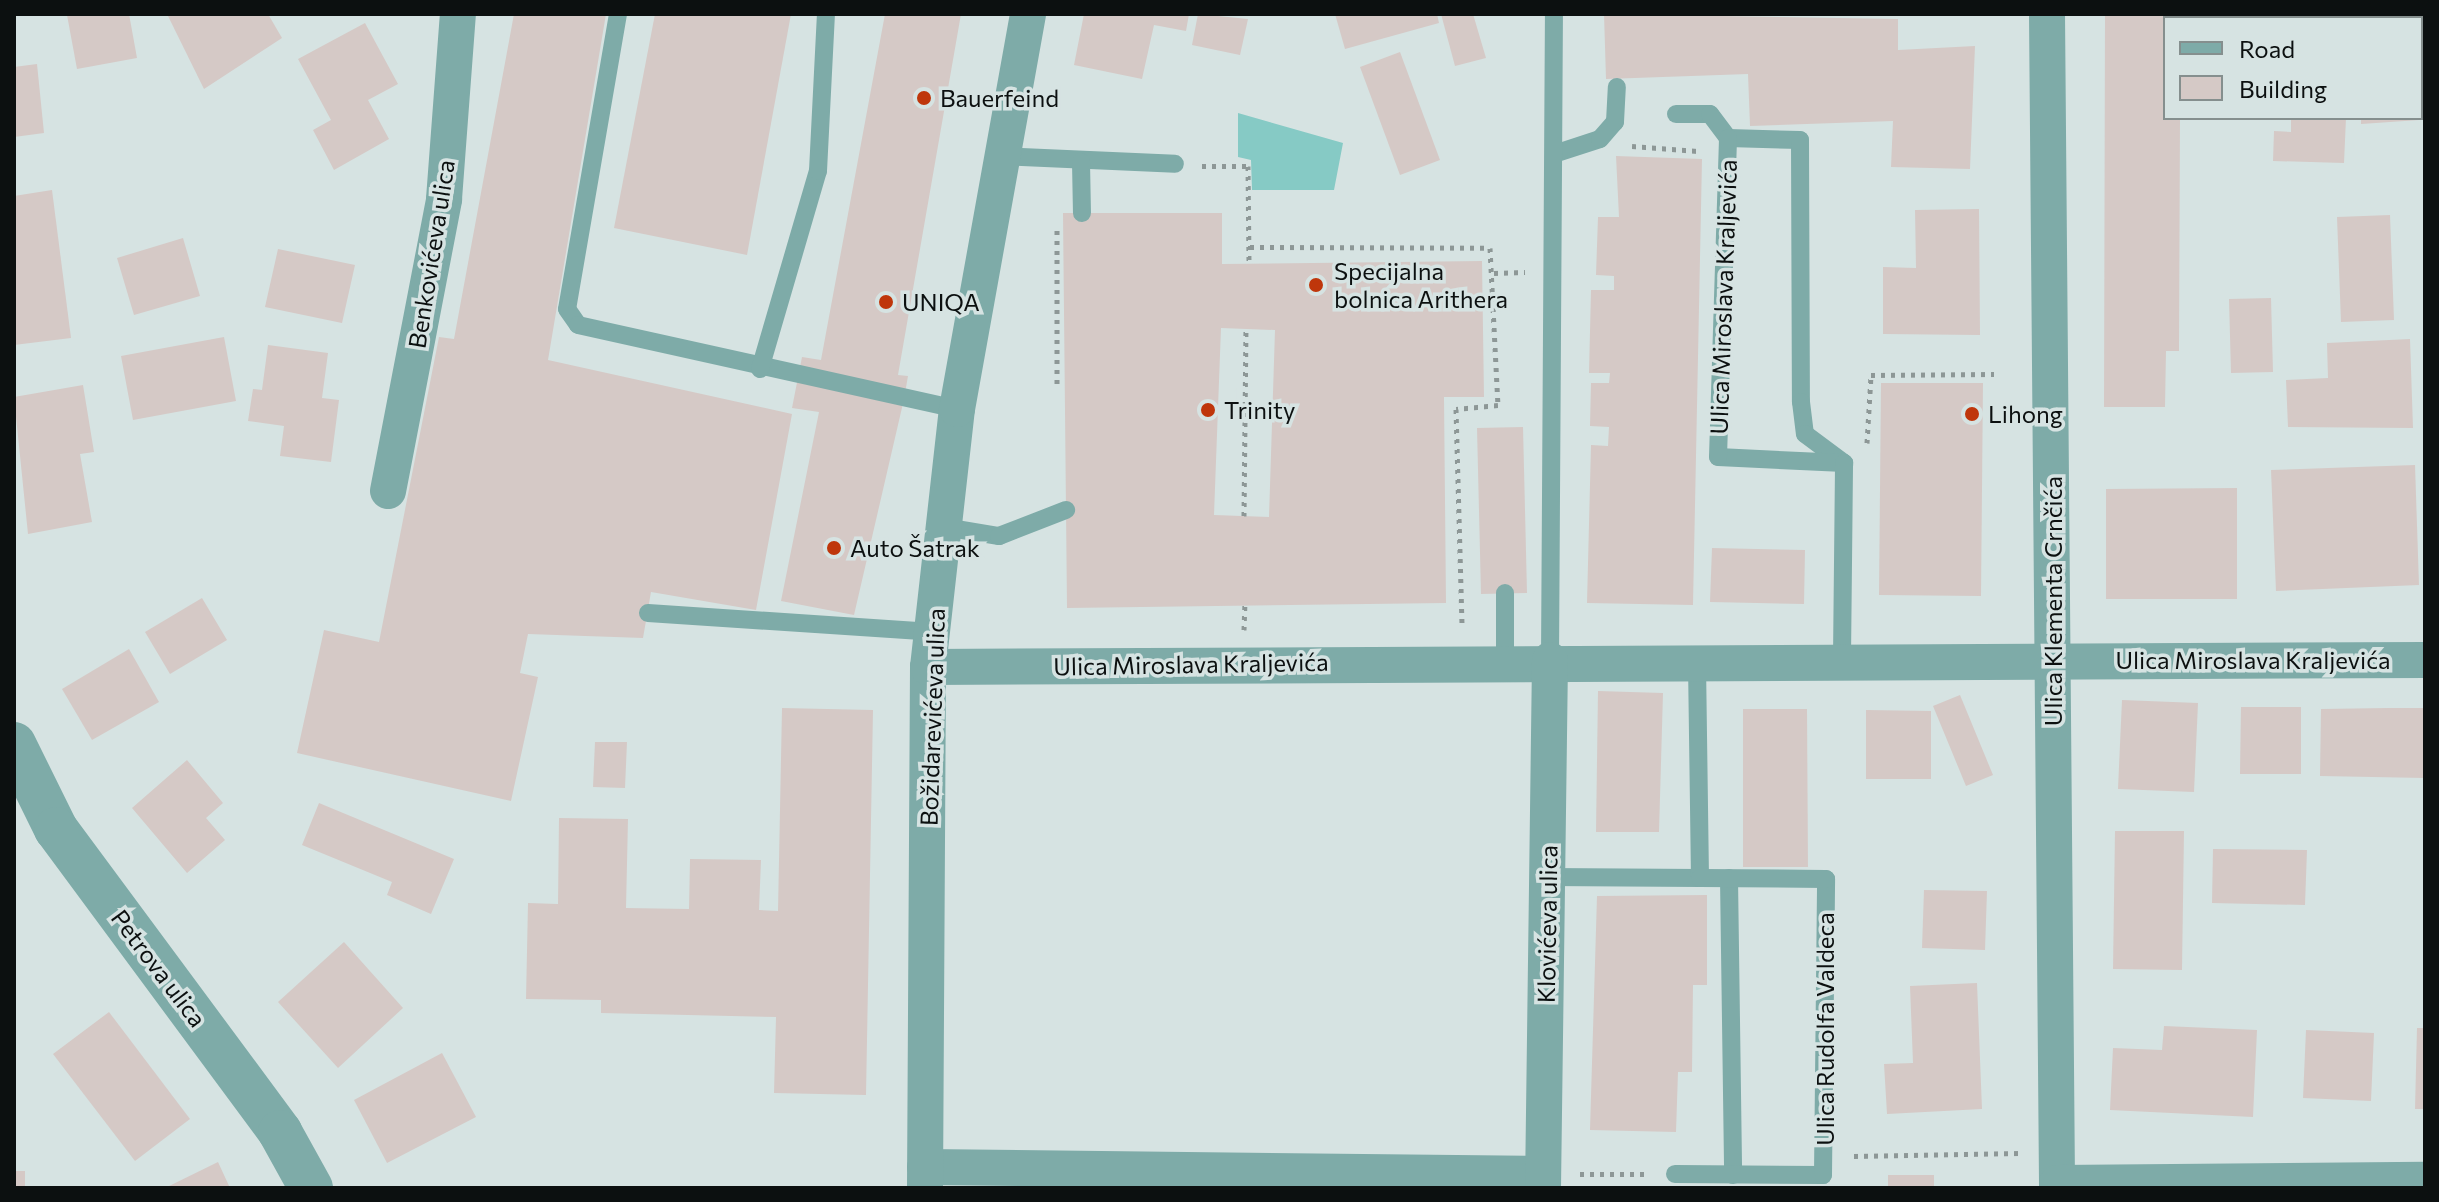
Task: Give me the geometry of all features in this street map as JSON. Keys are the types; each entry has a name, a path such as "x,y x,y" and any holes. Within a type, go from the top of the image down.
{"street":[{"name":"Benkovićeva ulica","path":"388,491 444,199 458,14"},
{"name":"Božidarevićeva ulica","path":"925,1178 930,650 957,409 1028,14"},
{"name":"Ulica Klementa Crnčića","path":"2047,14 2057,1175"},
{"name":"Ulica Miroslava Kraljevića","path":"930,650 1505,662 1697,663 1842,658 2425,660"},
{"name":"Klovićeva ulica","path":"1543,1181 1550,660"},
{"name":"Petrova ulica","path":"14,744 56,829 280,1132 311,1188"},
{"path":"2057,1175 2425,1180"},
{"path":"925,1178 1543,1181"}],"lane":[{"path":"618,14 567,309 578,325 760,369 957,409"},
{"path":"760,369 818,171 826,14"},
{"path":"1550,660 1554,14"},
{"path":"1554,154 1600,139 1615,122 1617,87"},
{"path":"1676,114 1710,114 1728,145"},
{"name":"Ulica Miroslava Kraljevića","path":"1800,140 1801,402 1805,434 1844,463 1718,457 1728,145 1800,140"},
{"path":"1002,156 1057,161 1175,164"},
{"path":"1081,162 1082,213"},
{"path":"1842,658 1844,463"},
{"path":"944,527 999,536 1066,510"},
{"path":"1505,593 1505,662"},
{"path":"648,613 930,650"},
{"path":"1697,663 1700,878"},
{"name":"Ulica Rudolfa Valdeca","path":"1548,877 1826,879 1823,1175 1675,1174"},
{"path":"1729,878 1733,1175"}],"path":[{"path":"1600,139 1728,145"},
{"path":"1057,161 1057,385"},
{"path":"1200,166 1248,166 1249,263"},
{"path":"1250,247 1490,248 1498,405 1456,409 1462,627"},
{"path":"1244,516 1246,329"},
{"path":"1844,463 1867,454 1871,375 1994,374"},
{"path":"1244,631 1245,605"},
{"path":"1824,1157 2057,1175"},
{"path":"1543,1181 1675,1174"}],"shaded area":[{"path":"1238,113 1343,143 1334,190 1252,190 1251,160 1238,157"}],"building":[{"path":"129,14 137,58 77,69 67,15"},
{"path":"167,14 268,14 282,38 204,89"},
{"path":"514,14 606,14 548,360 792,414 756,610 651,592 643,638 528,634 520,673 538,677 511,801 297,753 324,630 379,642 439,337 454,339"},
{"path":"655,14 791,14 747,255 614,228"},
{"path":"885,14 961,14 898,375 908,376 904,399 854,615 781,601 819,412 792,408 802,357 821,360"},
{"path":"1084,14 1189,14 1186,31 1154,25 1142,79 1074,65"},
{"path":"1198,14 1248,19 1240,55 1192,45"},
{"path":"1335,14 1437,14 1439,23 1345,49"},
{"path":"1441,14 1473,14 1486,58 1455,66"},
{"path":"1604,14 1898,19 1898,50 1975,46 1970,169 1891,167 1893,121 1750,126 1748,74 1606,79"},
{"path":"2105,14 2180,14 2163,16 2163,120 2180,120 2179,351 2166,351 2165,407 2104,407"},
{"path":"2363,14 2425,14 2425,57 2423,16"},
{"path":"365,23 398,84 368,100 389,139 334,170 313,130 331,120 298,59"},
{"path":"1400,52 1440,160 1400,175 1360,67"},
{"path":"37,64 44,133 14,137 14,67"},
{"path":"2291,120 2346,120 2344,163 2273,161 2274,131 2291,132"},
{"path":"2361,120 2419,120 2361,124"},
{"path":"1616,156 1702,159 1693,605 1587,603 1591,445 1608,446 1609,427 1590,426 1591,383 1609,383 1610,373 1589,373 1591,290 1614,290 1614,276 1596,275 1598,217 1619,217"},
{"path":"52,190 71,338 14,345 14,196"},
{"path":"1979,209 1980,335 1883,334 1883,267 1916,268 1915,210"},
{"path":"1063,213 1222,213 1222,264 1482,261 1484,397 1444,397 1446,603 1067,608","holes":["1221,328 1275,330 1269,517 1214,515"]},
{"path":"2390,215 2394,320 2341,322 2337,217"},
{"path":"183,238 200,296 134,315 117,258"},
{"path":"278,249 355,265 342,323 265,307"},
{"path":"2271,298 2273,372 2231,373 2229,299"},
{"path":"224,337 236,401 133,420 121,356"},
{"path":"2410,339 2413,428 2288,427 2286,380 2328,378 2327,343"},
{"path":"268,345 328,353 322,398 339,400 331,462 280,456 284,426 248,421 253,389 262,390"},
{"path":"1881,383 1983,383 1981,596 1879,595"},
{"path":"83,385 94,452 80,454 92,522 28,534 14,397"},
{"path":"1523,427 1527,593 1481,594 1477,428"},
{"path":"2415,465 2419,585 2276,591 2271,470"},
{"path":"2237,488 2237,599 2106,599 2106,489"},
{"path":"1712,548 1805,550 1804,604 1710,602"},
{"path":"202,598 227,640 170,674 145,632"},
{"path":"129,649 159,702 92,740 62,689"},
{"path":"1598,691 1663,693 1659,832 1596,832"},
{"path":"1960,695 1993,775 1966,786 1933,706"},
{"path":"2122,700 2198,703 2194,792 2118,789"},
{"path":"2241,707 2301,707 2301,774 2240,774"},
{"path":"782,708 873,710 866,1095 774,1093 776,1017 601,1013 601,1000 526,999 528,903 558,904 559,818 628,819 626,908 689,909 690,859 761,860 759,910 778,911"},
{"path":"2425,708 2425,778 2320,776 2321,709"},
{"path":"1743,709 1807,709 1808,867 1743,867"},
{"path":"1866,710 1931,711 1931,779 1866,779"},
{"path":"595,742 627,742 625,788 593,787"},
{"path":"187,760 223,803 206,818 225,840 187,873 132,808"},
{"path":"319,803 454,859 431,914 387,895 392,882 302,845"},
{"path":"2115,831 2184,831 2182,970 2113,969"},
{"path":"2213,849 2307,850 2305,905 2212,903"},
{"path":"1924,890 1987,891 1985,950 1922,948"},
{"path":"1707,895 1707,985 1693,985 1692,1072 1678,1072 1676,1132 1590,1130 1597,896"},
{"path":"344,942 403,1008 338,1068 278,1002"},
{"path":"1977,983 1982,1109 1887,1114 1884,1064 1913,1063 1910,986"},
{"path":"109,1012 190,1119 135,1161 53,1054"},
{"path":"2164,1026 2257,1030 2253,1117 2110,1110 2113,1048 2162,1050"},
{"path":"2417,1028 2425,1028 2425,1109 2415,1109"},
{"path":"2306,1030 2374,1033 2371,1101 2303,1098"},
{"path":"442,1053 476,1117 387,1163 354,1100"},
{"path":"218,1162 230,1188 165,1188"},
{"path":"14,1171 25,1171 25,1188 14,1188"},
{"path":"1888,1175 1934,1175 1934,1188 1888,1188"}],"place":[{"name":"Bauerfeind","path":"924,98"},
{"name":"Specijalna bolnica Arithera","path":"1316,285"},
{"name":"UNIQA","path":"886,302"},
{"name":"Trinity","path":"1208,410"},
{"name":"Lihong","path":"1972,414"},
{"name":"Auto Šatrak","path":"834,548"}]}
